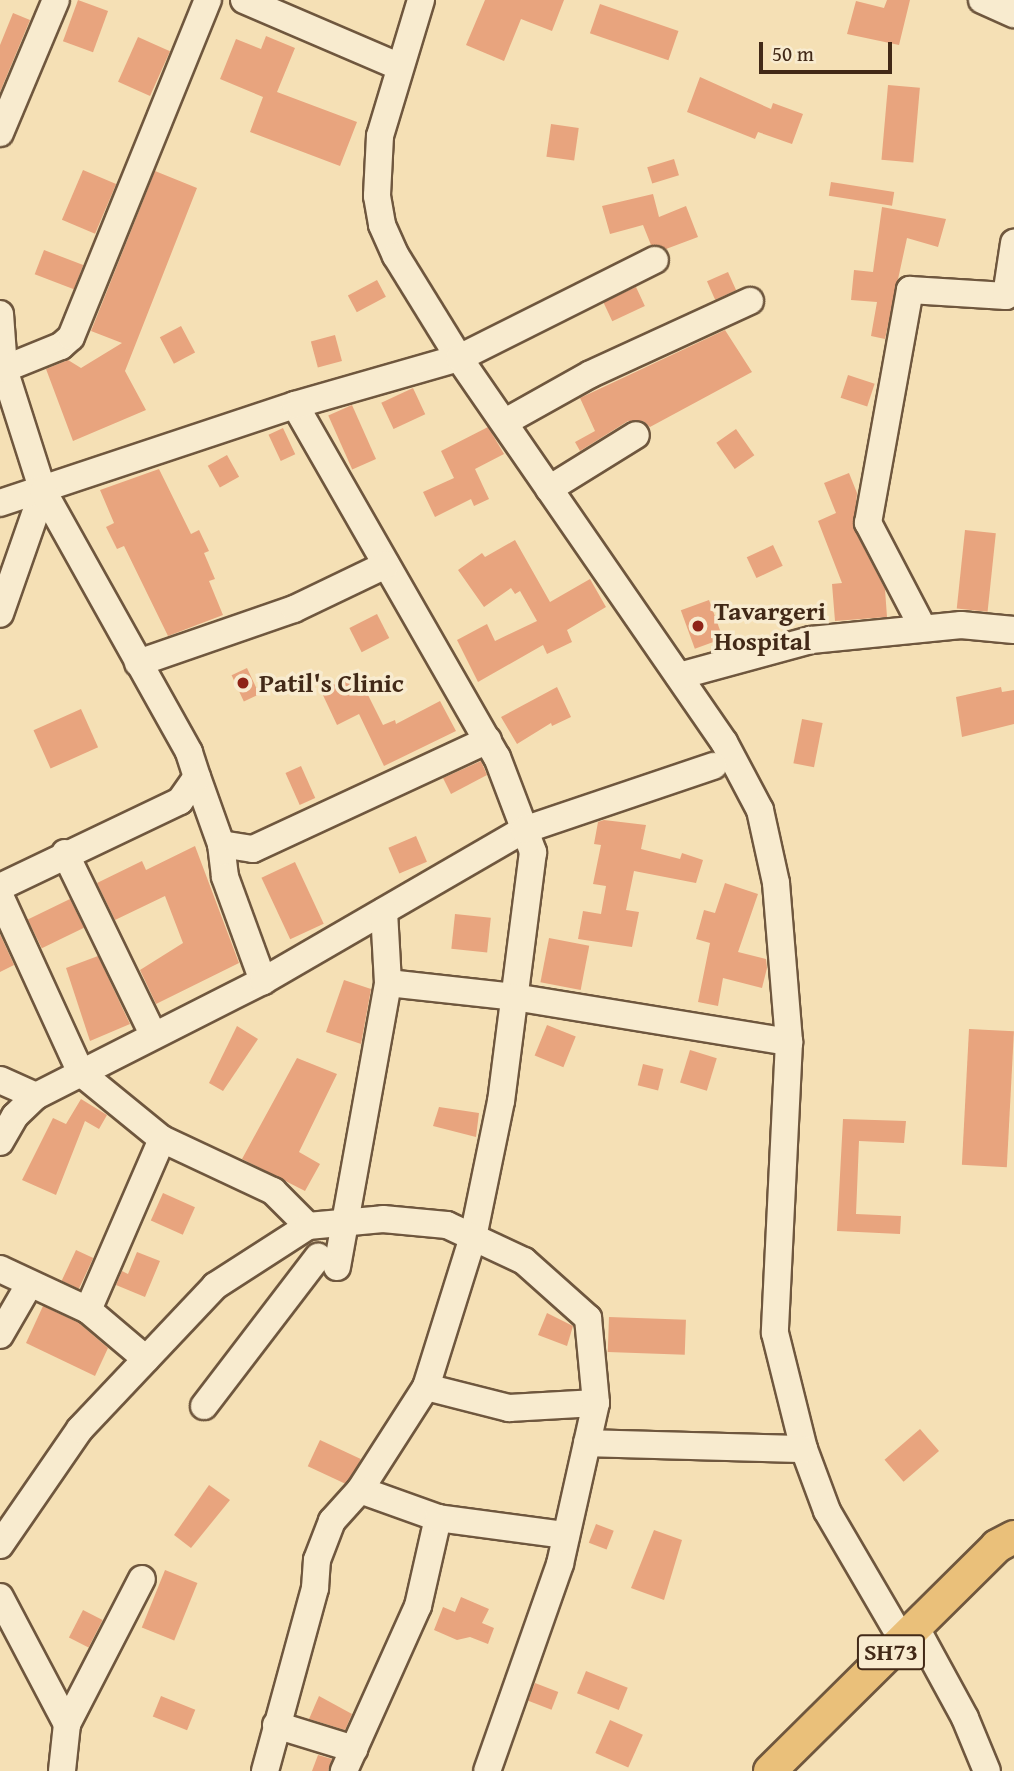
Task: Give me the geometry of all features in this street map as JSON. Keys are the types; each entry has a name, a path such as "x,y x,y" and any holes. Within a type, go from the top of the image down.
{"main road":[{"name":"SH73","path":"770,1771 997,1546 1014,1537"}],"street":[{"path":"0,133 56,0"},
{"path":"4,369 61,346 71,337 208,0"},
{"path":"244,0 398,66"},
{"path":"421,0 398,66 380,136 377,196 382,225 396,256 459,358 724,742 760,810 771,845 789,1042 775,1334 804,1449 827,1511 965,1718 987,1771"},
{"path":"982,0 1014,13"},
{"path":"923,628 869,523 910,290 1006,296 1014,243"},
{"path":"0,503 43,491 295,405 459,358 655,260"},
{"path":"505,422 591,374 750,301"},
{"path":"0,314 4,369 43,491 189,752 221,844 225,877 263,981"},
{"path":"265,1771 315,1588 317,1560 332,1521 360,1490 426,1387 473,1237 501,1101 533,852 488,740 295,405"},
{"path":"549,489 636,435"},
{"path":"0,614 43,491"},
{"path":"138,663 294,610 386,565"},
{"path":"680,677 811,640 961,625 1014,630"},
{"path":"221,844 253,849 488,740"},
{"path":"0,1142 15,1116 37,1096 263,981 524,830 713,766"},
{"path":"0,887 65,853 180,802 197,777"},
{"path":"65,853 155,1036"},
{"path":"0,896 81,1073 162,1139 273,1191 308,1226"},
{"path":"204,1406 338,1267 388,983 384,911"},
{"path":"388,983 514,997 789,1042"},
{"path":"0,1080 37,1096"},
{"path":"88,1310 162,1139"},
{"path":"0,1545 80,1429 215,1286 284,1241 308,1226 383,1219 447,1225 473,1237 524,1261 589,1318 596,1403 566,1535 487,1771"},
{"path":"284,1241 338,1267"},
{"path":"0,1269 29,1285 88,1310 146,1360"},
{"path":"0,1335 29,1285"},
{"path":"426,1387 509,1408 596,1403"},
{"path":"587,1443 804,1449"},
{"path":"360,1490 438,1518 566,1535"},
{"path":"276,1725 349,1760 418,1606 438,1518"},
{"path":"62,1771 67,1724 142,1578"},
{"path":"0,1597 24,1649 67,1724"},
{"path":"0,1635 24,1649"}],"building":[{"path":"78,0 108,11 93,52 63,41"},
{"path":"485,0 564,0 552,31 521,19 504,61 466,45"},
{"path":"887,0 910,0 899,45 847,34 856,1 884,8"},
{"path":"600,4 678,31 668,60 590,33"},
{"path":"13,13 30,20 0,92 0,45"},
{"path":"266,36 295,48 277,92 357,122 340,166 250,132 263,97 220,79 236,39 261,49"},
{"path":"138,37 170,51 150,96 118,82"},
{"path":"700,77 771,109 773,103 803,114 792,144 758,132 755,139 687,112"},
{"path":"888,85 920,88 913,163 881,160"},
{"path":"551,124 579,128 574,161 546,157"},
{"path":"674,159 679,175 652,183 647,167"},
{"path":"83,170 116,184 95,234 62,220"},
{"path":"155,171 197,188 125,371 146,410 73,441 46,369 68,360 81,368 122,343 91,331"},
{"path":"831,182 894,192 892,206 829,196"},
{"path":"653,194 659,217 686,206 698,237 666,249 651,245 643,225 610,234 602,206"},
{"path":"882,207 946,219 938,247 907,238 885,339 871,336 877,302 851,300 854,270 873,272"},
{"path":"44,250 83,265 74,289 35,274"},
{"path":"728,272 736,290 715,300 707,281"},
{"path":"377,280 386,297 357,312 348,295"},
{"path":"636,287 645,306 612,321 603,302"},
{"path":"181,326 195,352 174,364 160,337"},
{"path":"725,330 752,372 650,427 643,421 628,421 580,451 575,442 595,431 580,398"},
{"path":"335,335 342,361 318,368 311,341"},
{"path":"848,375 875,384 867,406 841,398"},
{"path":"413,388 425,414 394,429 381,403"},
{"path":"352,405 376,459 352,469 328,416"},
{"path":"488,427 504,454 475,469 489,499 474,506 471,499 435,517 423,492 454,478 441,451"},
{"path":"283,428 295,454 281,461 268,435"},
{"path":"736,429 754,455 735,469 716,443"},
{"path":"227,455 239,477 220,488 208,466"},
{"path":"159,469 191,534 199,530 209,551 204,553 215,579 209,581 223,615 168,636 124,546 117,549 106,527 114,523 100,490"},
{"path":"849,473 857,493 854,529 885,589 887,617 835,621 832,584 842,583 818,521 836,513 824,483"},
{"path":"965,530 996,533 988,612 957,609"},
{"path":"515,540 550,602 590,579 606,607 567,630 572,642 547,654 543,645 478,682 457,640 487,624 495,641 537,621 520,591 515,594 511,588 484,607 458,570 482,553 485,557"},
{"path":"773,545 783,566 756,578 747,557"},
{"path":"709,600 723,639 695,649 681,610"},
{"path":"377,614 389,638 362,652 349,628"},
{"path":"247,668 259,694 244,701 232,675"},
{"path":"357,673 383,725 395,720 396,724 440,701 456,731 384,766 359,714 337,725 321,691"},
{"path":"557,687 571,717 552,726 551,723 517,744 501,717"},
{"path":"1001,687 1002,692 1014,690 1014,724 962,737 956,697"},
{"path":"81,709 98,747 51,769 33,730"},
{"path":"802,719 823,723 814,767 793,763"},
{"path":"481,761 487,775 451,794 443,778"},
{"path":"301,766 315,798 300,805 285,773"},
{"path":"604,820 646,825 641,849 680,859 682,853 703,860 696,883 634,871 626,910 639,912 632,947 578,939 583,911 601,914 606,886 593,884 601,845 594,844 598,822"},
{"path":"416,836 427,862 399,873 388,848"},
{"path":"195,846 239,963 156,1004 140,970 183,943 165,896 115,920 97,883 142,861 146,870"},
{"path":"295,862 324,924 290,939 261,878"},
{"path":"725,883 758,894 738,952 766,959 767,968 762,988 723,978 718,1006 698,1002 710,943 696,939 704,910 715,913"},
{"path":"70,899 84,928 42,948 28,920"},
{"path":"455,914 491,918 487,953 451,949"},
{"path":"0,934 14,965 0,972"},
{"path":"549,938 589,946 581,990 540,982"},
{"path":"98,956 130,1024 90,1041 66,968"},
{"path":"344,980 371,989 361,1044 326,1032"},
{"path":"547,1025 576,1037 563,1067 535,1056"},
{"path":"237,1026 258,1039 223,1091 209,1083"},
{"path":"969,1029 1014,1031 1007,1167 962,1165"},
{"path":"690,1050 717,1058 707,1091 680,1083"},
{"path":"297,1058 337,1074 299,1152 320,1164 305,1191 242,1159"},
{"path":"643,1064 663,1069 658,1090 638,1085"},
{"path":"81,1099 107,1115 99,1129 85,1121 56,1195 22,1180 53,1118 66,1124"},
{"path":"439,1107 479,1113 476,1137 433,1126"},
{"path":"843,1119 906,1121 904,1143 859,1141 856,1214 901,1216 900,1234 837,1231"},
{"path":"163,1193 195,1207 183,1235 151,1220"},
{"path":"76,1250 93,1258 79,1289 62,1281"},
{"path":"137,1252 160,1261 145,1297 116,1285 122,1271 128,1274"},
{"path":"43,1306 79,1323 108,1348 95,1376 26,1343"},
{"path":"547,1313 573,1326 567,1346 538,1335"},
{"path":"609,1317 686,1320 685,1355 608,1352"},
{"path":"920,1429 939,1451 904,1482 885,1460"},
{"path":"320,1440 361,1459 349,1485 308,1466"},
{"path":"209,1485 230,1500 191,1548 174,1535"},
{"path":"596,1524 614,1531 607,1549 589,1543"},
{"path":"654,1530 682,1540 664,1600 631,1588"},
{"path":"165,1570 197,1583 174,1641 142,1627"},
{"path":"461,1597 489,1609 482,1623 494,1628 488,1644 470,1637 457,1640 434,1630 443,1607 455,1612"},
{"path":"83,1610 103,1620 89,1648 69,1638"},
{"path":"586,1671 628,1688 619,1710 577,1693"},
{"path":"535,1683 558,1692 552,1710 528,1701"},
{"path":"161,1696 195,1710 187,1730 153,1716"},
{"path":"319,1696 352,1714 345,1730 309,1719"},
{"path":"610,1720 643,1735 628,1768 595,1753"},
{"path":"318,1755 332,1759 328,1771 312,1771"}],"place":[{"name":"Tavargeri Hospital","path":"698,626"},
{"name":"Patil's Clinic","path":"243,683"}]}
